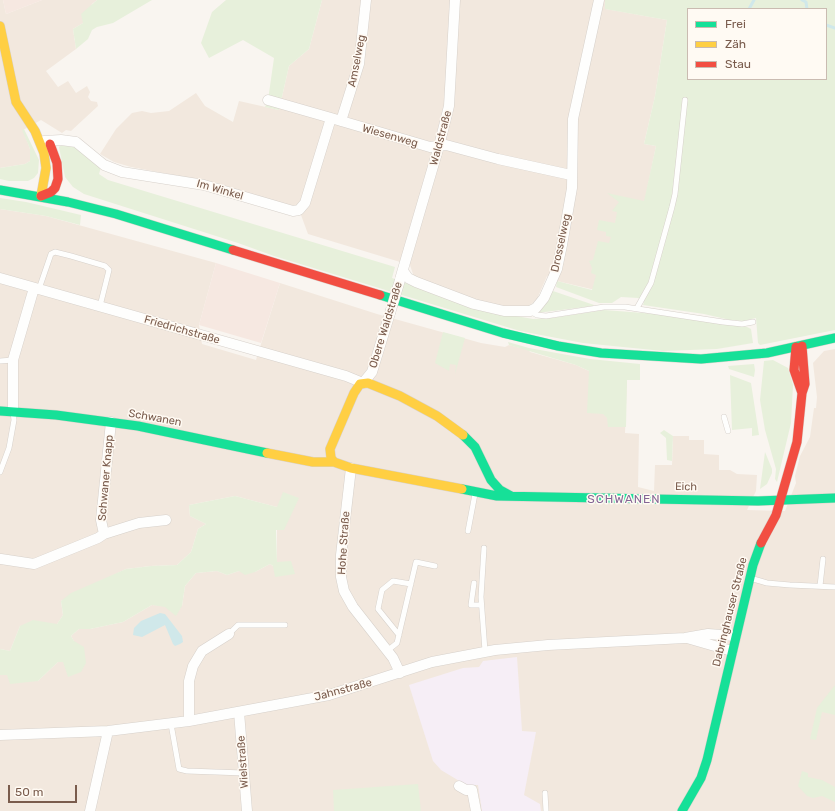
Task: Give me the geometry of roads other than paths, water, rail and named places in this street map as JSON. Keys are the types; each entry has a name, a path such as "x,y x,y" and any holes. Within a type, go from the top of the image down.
{"main road":[{"path":"0,26 14,87 24,98 44,141 55,155 58,171 64,185"},
{"path":"41,196 46,168 44,141"},
{"path":"41,196 47,195 55,188 58,171"},
{"path":"0,190 80,204 534,341 602,353 700,359 748,356 799,347 835,338"},
{"path":"70,193 80,204"},
{"name":"Dabringhauser Straße","path":"799,347 794,370 802,393"},
{"name":"Dabringhauser Straße","path":"682,811 701,778 707,760 749,578 758,550 781,501 797,442 805,377 799,347"},
{"path":"764,353 784,360 794,370"},
{"path":"334,462 331,458 330,449 354,393 360,384 363,383"},
{"name":"Obere Waldstraße","path":"363,383 375,385 400,396 437,416 460,432 474,448 491,480"},
{"name":"Schwanen","path":"0,411 111,422 313,462 334,462 351,468 479,493"},
{"name":"Schwanen","path":"292,457 316,455 330,449"},
{"path":"479,493 490,485 491,480"},
{"path":"491,480 500,490 512,496"},
{"name":"Eich","path":"479,493 512,496 781,501 835,498"}],"street":[{"name":"Amselweg","path":"341,121 359,64 366,0"},
{"name":"Waldstraße","path":"401,275 439,146 449,106 455,0"},
{"name":"Drosselweg","path":"530,311 536,308 544,298 557,268 572,188 573,119 599,0"},
{"path":"268,100 341,121"},
{"name":"Im Winkel","path":"44,141 76,142 104,164 122,172 204,185 293,211 300,210 305,203 331,118"},
{"name":"Wiesenweg","path":"341,121 430,147 439,146"},
{"path":"439,146 446,145 498,159 571,175"},
{"path":"401,275 474,304 504,311 530,311"},
{"name":"Obere Waldstraße","path":"363,383 372,372 401,275"},
{"name":"Friedrichstraße","path":"0,278 346,376 363,383"},
{"path":"12,411 13,360 36,289"},
{"name":"Schwaner Knapp","path":"104,534 101,520 111,422"},
{"name":"Hohe Straße","path":"351,468 341,555 341,577 344,591 353,607 387,651 400,673"},
{"name":"Schwaner Knapp","path":"1,559 34,564 98,538 104,534 139,522 166,520"},
{"path":"189,721 189,681 193,666 202,651 229,634"},
{"name":"Jahnstraße","path":"0,735 108,731 189,721 335,693 432,662 485,651 548,645 685,638 708,634 735,636"},
{"name":"Jahnstraße","path":"685,638 732,652"},
{"name":"Wielstraße","path":"238,712 247,811"},
{"path":"90,811 108,731"},
{"path":"459,786 466,790 472,790 476,811"}],"lane":[{"path":"637,308 651,283 675,194 685,100"},
{"path":"36,289 51,254 55,252 71,256 105,266 108,270 100,306"},
{"path":"530,311 538,315 546,316 604,308 637,308 724,322 742,324 753,322"},
{"path":"0,361 13,360"},
{"path":"0,472 9,448 14,420 12,411"},
{"path":"724,417 728,431"},
{"path":"468,531 479,493"},
{"path":"484,548 481,604 485,651"},
{"path":"820,586 823,559"},
{"path":"387,651 397,642 416,562 435,566"},
{"path":"749,578 766,583 835,587"},
{"path":"399,635 378,609 382,590 393,581 411,584"},
{"path":"474,582 471,605 481,604"},
{"path":"229,634 238,625 285,625"},
{"path":"171,724 179,769 187,771 244,773"},
{"path":"545,793 546,811"}],"water":[{"path":"160,613 165,614 182,636 183,642 175,646 165,625 142,637 133,635 134,628 141,621"}],"waterway":[{"path":"750,8 754,0"},
{"path":"802,0 806,2 807,8"},
{"path":"827,25 835,28"}],"district":[{"name":"SCHWANEN","path":"624,500"}]}
